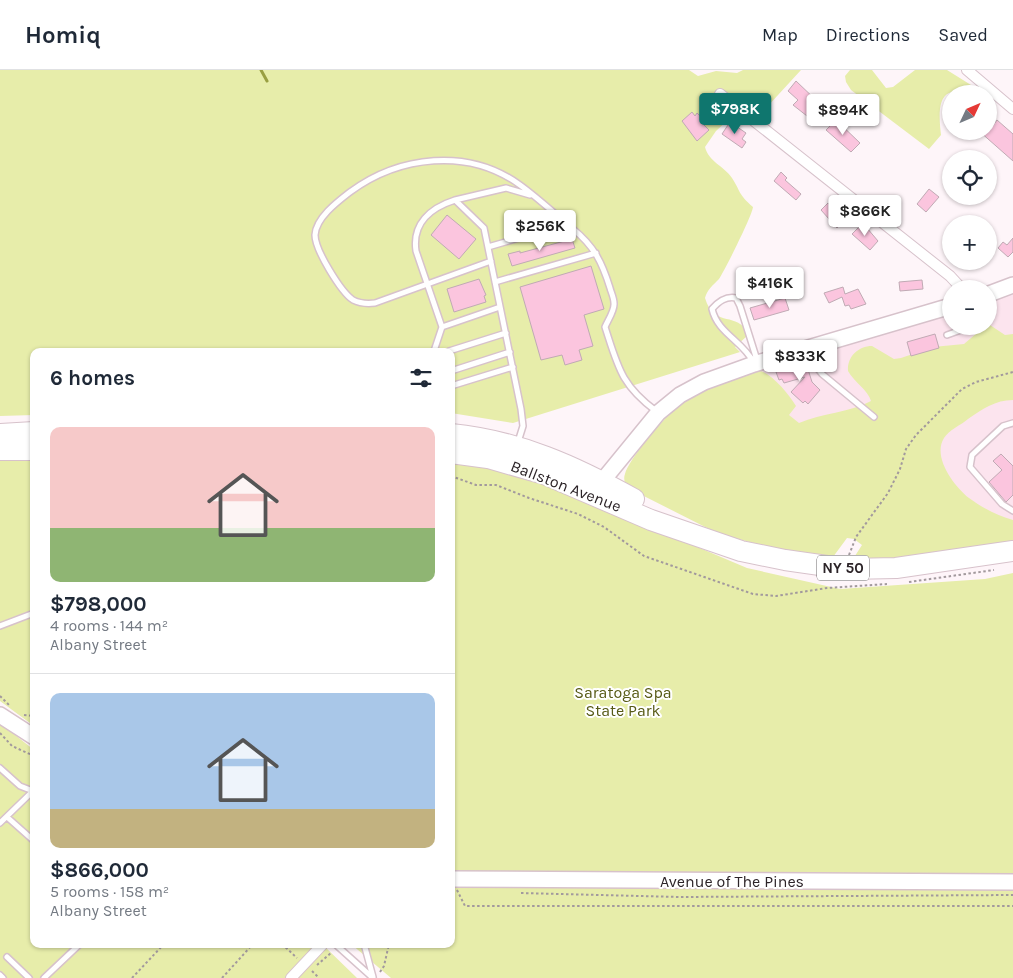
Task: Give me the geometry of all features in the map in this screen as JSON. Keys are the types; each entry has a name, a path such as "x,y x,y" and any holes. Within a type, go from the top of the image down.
{"highway":[{"path":"0,434 30,432"},
{"name":"Ballston Avenue","path":"455,435 517,446 577,468 598,487"},
{"path":"0,450 30,450"},
{"name":"Ballston Avenue","path":"455,454 488,458 598,487 654,510 677,527 741,551 785,560 848,569 896,568 1013,551"}],"street":[{"path":"966,70 1013,109"},
{"path":"720,94 953,280"},
{"path":"997,291 1013,285"},
{"path":"598,487 658,413 680,395 704,382 756,363 942,309"},
{"path":"6,712 30,733"},
{"name":"Avenue of The Pines","path":"455,884 1013,882"},
{"path":"291,978 319,948"}],"lane":[{"path":"491,261 375,303 364,304 352,299 320,254 315,235 322,218 342,198 368,179 397,168 436,159 458,161 494,170 519,184 568,224 584,238 603,263 615,304 605,327 617,366 624,382 635,396 658,413"},
{"path":"435,348 442,327 416,251 414,238 419,226 428,214 441,204 455,200 506,188 533,196"},
{"path":"455,200 484,228 513,367 523,426 517,446"},
{"path":"488,247 568,224"},
{"path":"495,282 596,253"},
{"path":"730,297 736,298 756,363 748,352 716,322 712,309 718,301 730,297"},
{"path":"442,327 500,307"},
{"path":"455,349 506,333"},
{"path":"812,346 818,369 822,374 874,417"},
{"path":"455,370 510,352"},
{"path":"455,385 513,367"},
{"path":"1013,423 1003,426 972,455 970,467 1002,504 1013,511"},
{"path":"0,626 30,615"},
{"path":"0,768 20,786 30,789"},
{"path":"0,824 30,793"},
{"path":"7,817 30,838"},
{"path":"44,978 76,948"},
{"path":"339,948 373,978"},
{"path":"365,948 373,978"},
{"path":"7,957 29,978"},
{"path":"0,975 3,978"}],"path":[{"path":"848,560 849,551 856,537 888,493 900,469 906,449 916,435 962,389 976,382 1013,372"},
{"path":"0,696 6,712"},
{"path":"19,712 25,716 30,716"},
{"path":"0,733 12,746 30,754"},
{"path":"455,884 466,890"},
{"path":"455,886 465,906 1013,906"},
{"path":"521,892 680,898 1013,895"},
{"path":"132,978 160,948"},
{"path":"222,978 249,948"},
{"path":"373,978 384,966 388,948"},
{"path":"311,970 331,953"}],"shaded area":[{"path":"1013,293 1013,546 830,448 739,376 942,316 942,335 997,335 997,298"}],"green space":[{"path":"0,70 689,70 698,76 716,71 737,73 743,70 801,70 767,107 741,108 716,131 705,147 713,160 729,174 742,196 753,207 727,265 705,298 713,313 735,321 747,330 747,336 735,347 740,352 513,423 455,414 455,348 30,348 30,415 0,416"},
{"path":"850,70 872,70 886,88 893,87 915,70 947,70 971,85 942,85 942,101 940,106 941,135 929,149 851,90 845,76"},
{"path":"997,330 1005,335 1013,334 1013,400 989,406 952,430 944,438 941,454 946,471 963,493 984,508 1013,520 1013,544 902,560 853,559 862,545 854,539 847,538 833,557 779,550 717,533 628,488 625,483 625,474 633,459 657,427 673,410 698,392 743,370 757,369 777,382 796,406 789,415 799,423 854,408 871,401 867,393 848,371 851,357 862,348 872,346 894,359 933,347 964,344 975,335 997,335"},
{"path":"30,458 30,723 0,701 0,459"},
{"name":"Saratoga Spa State Park","path":"455,461 480,464 539,480 747,568 840,589 985,579 1013,573 1013,978 391,978 356,948 455,948"},
{"path":"0,723 30,747 30,948 326,948 357,978 0,978"}],"building":[{"path":"796,81 818,102 807,116 793,105 798,100 788,91"},
{"path":"692,112 695,116 697,113 703,119 700,121 709,130 697,141 682,121"},
{"path":"836,120 860,143 851,152 826,130"},
{"path":"998,121 1013,134 1013,161 989,140 998,140"},
{"path":"730,122 746,133 742,139 746,142 742,148 722,134"},
{"path":"781,172 787,178 785,180 801,194 796,200 774,181"},
{"path":"929,189 939,197 926,212 917,204"},
{"path":"828,203 844,220 837,228 821,210"},
{"path":"447,215 476,239 459,259 431,235"},
{"path":"861,225 867,228 878,241 870,250 852,234"},
{"path":"1013,238 1013,252 1008,257 998,248 1003,242 1007,245"},
{"path":"572,239 575,248 512,266 508,254 520,251 520,253"},
{"path":"591,266 604,309 584,315 593,346 579,350 582,360 565,365 562,355 541,360 520,287"},
{"path":"479,279 486,295 484,296 486,302 454,312 447,289"},
{"path":"922,280 923,289 900,291 899,282"},
{"path":"843,287 845,294 858,289 866,304 851,309 849,305 845,306 842,297 829,303 824,293"},
{"path":"785,298 789,310 754,320 750,308"},
{"path":"935,334 939,348 911,356 907,342"},
{"path":"806,363 812,382 820,390 808,404 805,401 803,403 791,392 805,377 784,383 782,379 779,380 776,372"},
{"path":"1001,454 1013,466 1013,495 1006,502 989,482 1002,470 993,461"}],"waterway":[{"path":"261,70 267,81"}]}
